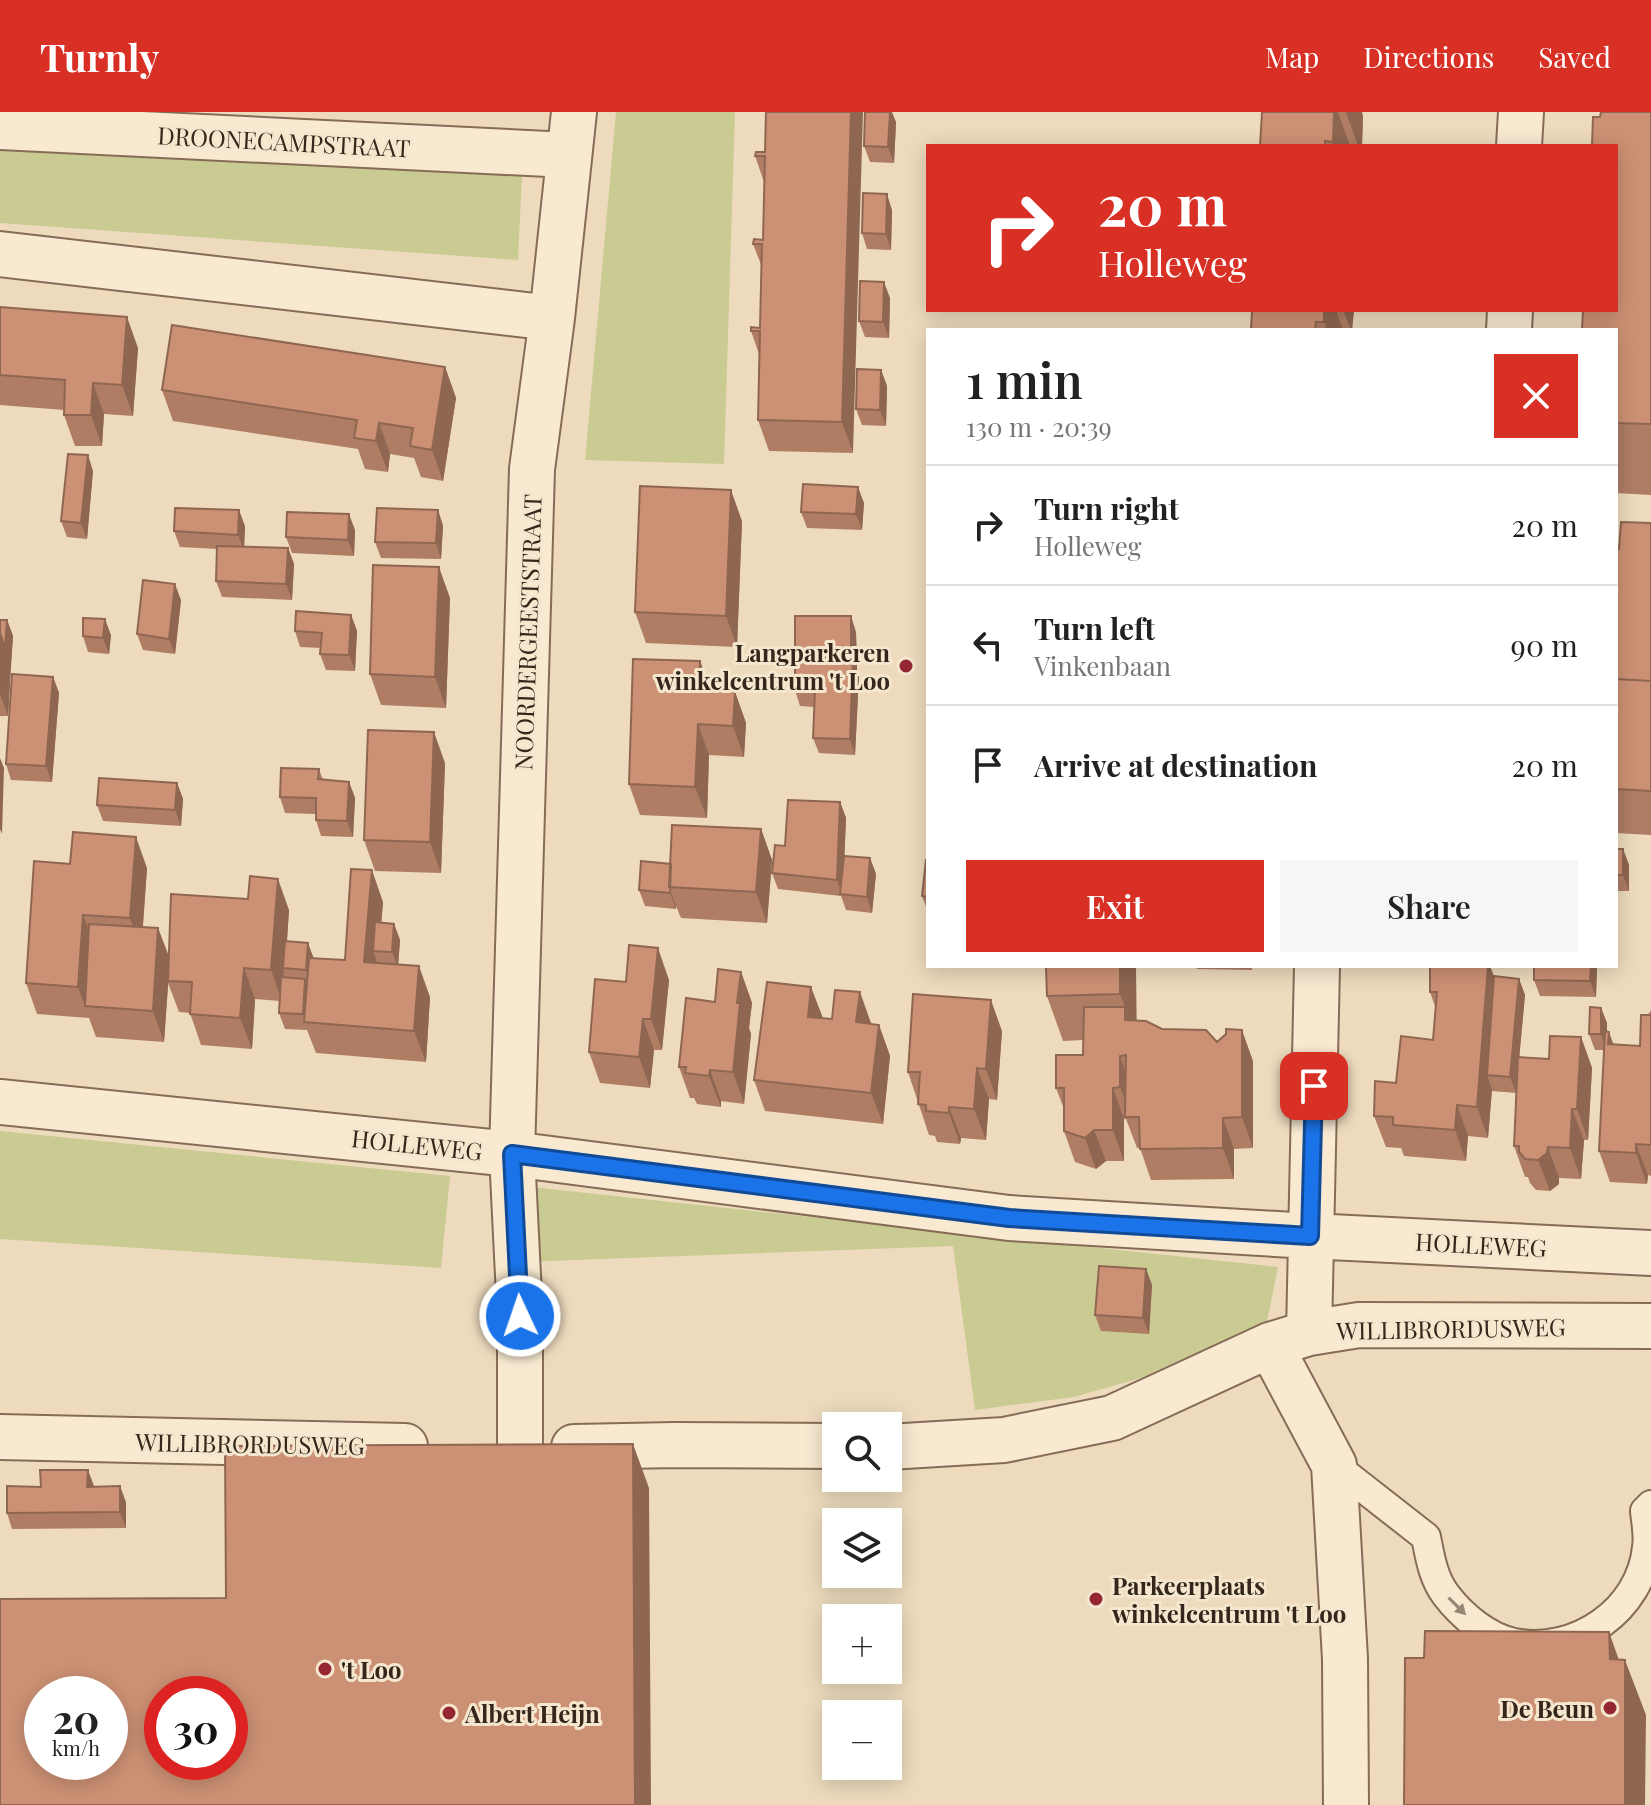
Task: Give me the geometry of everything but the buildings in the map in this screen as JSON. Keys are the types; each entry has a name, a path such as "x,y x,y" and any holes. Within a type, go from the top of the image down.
{"street":[{"name":"NOORDERGEESTSTRAAT","path":"574,112 532,469 512,1154 520,1316 504,1448 822,1446"},
{"path":"1519,144 1521,112"},
{"name":"DROONECAMPSTRAAT","path":"0,127 568,155"},
{"path":"0,254 552,318"},
{"path":"1317,968 1310,1236 1289,1339 1334,1465 1345,1659 1346,1805"},
{"name":"HOLLEWEG","path":"0,1102 512,1154 1009,1218 1651,1253"},
{"name":"WILLIBRORDUSWEG","path":"902,1446 1004,1440 1112,1418 1289,1339 1359,1325 1651,1326"},
{"name":"WILLIBRORDUSWEG","path":"0,1437 442,1447"}],"lane":[{"path":"1334,1465 1426,1537 1434,1573 1445,1594 1480,1629 1514,1643 1551,1644 1586,1634 1616,1613 1637,1582 1647,1547 1645,1511 1651,1505"}],"green space":[{"path":"616,112 735,112 724,464 585,460"},
{"path":"0,144 522,175 518,260 0,223"},
{"path":"0,1131 450,1176 441,1268 0,1239"},
{"path":"494,1183 1278,1267 1267,1321 1141,1378 1074,1397 975,1410 953,1246 493,1263"}],"place":[{"name":"Langparkeren winkelcentrum 't Loo","path":"906,666"},
{"name":"Parkeerplaats winkelcentrum 't Loo","path":"1096,1599"},
{"name":"'t Loo","path":"325,1669"},
{"name":"De Beun","path":"1610,1708"},
{"name":"Albert Heijn","path":"449,1713"}],"route":[{"path":"520,1316 512,1154 1009,1218 1310,1236 1314,1086"}]}
